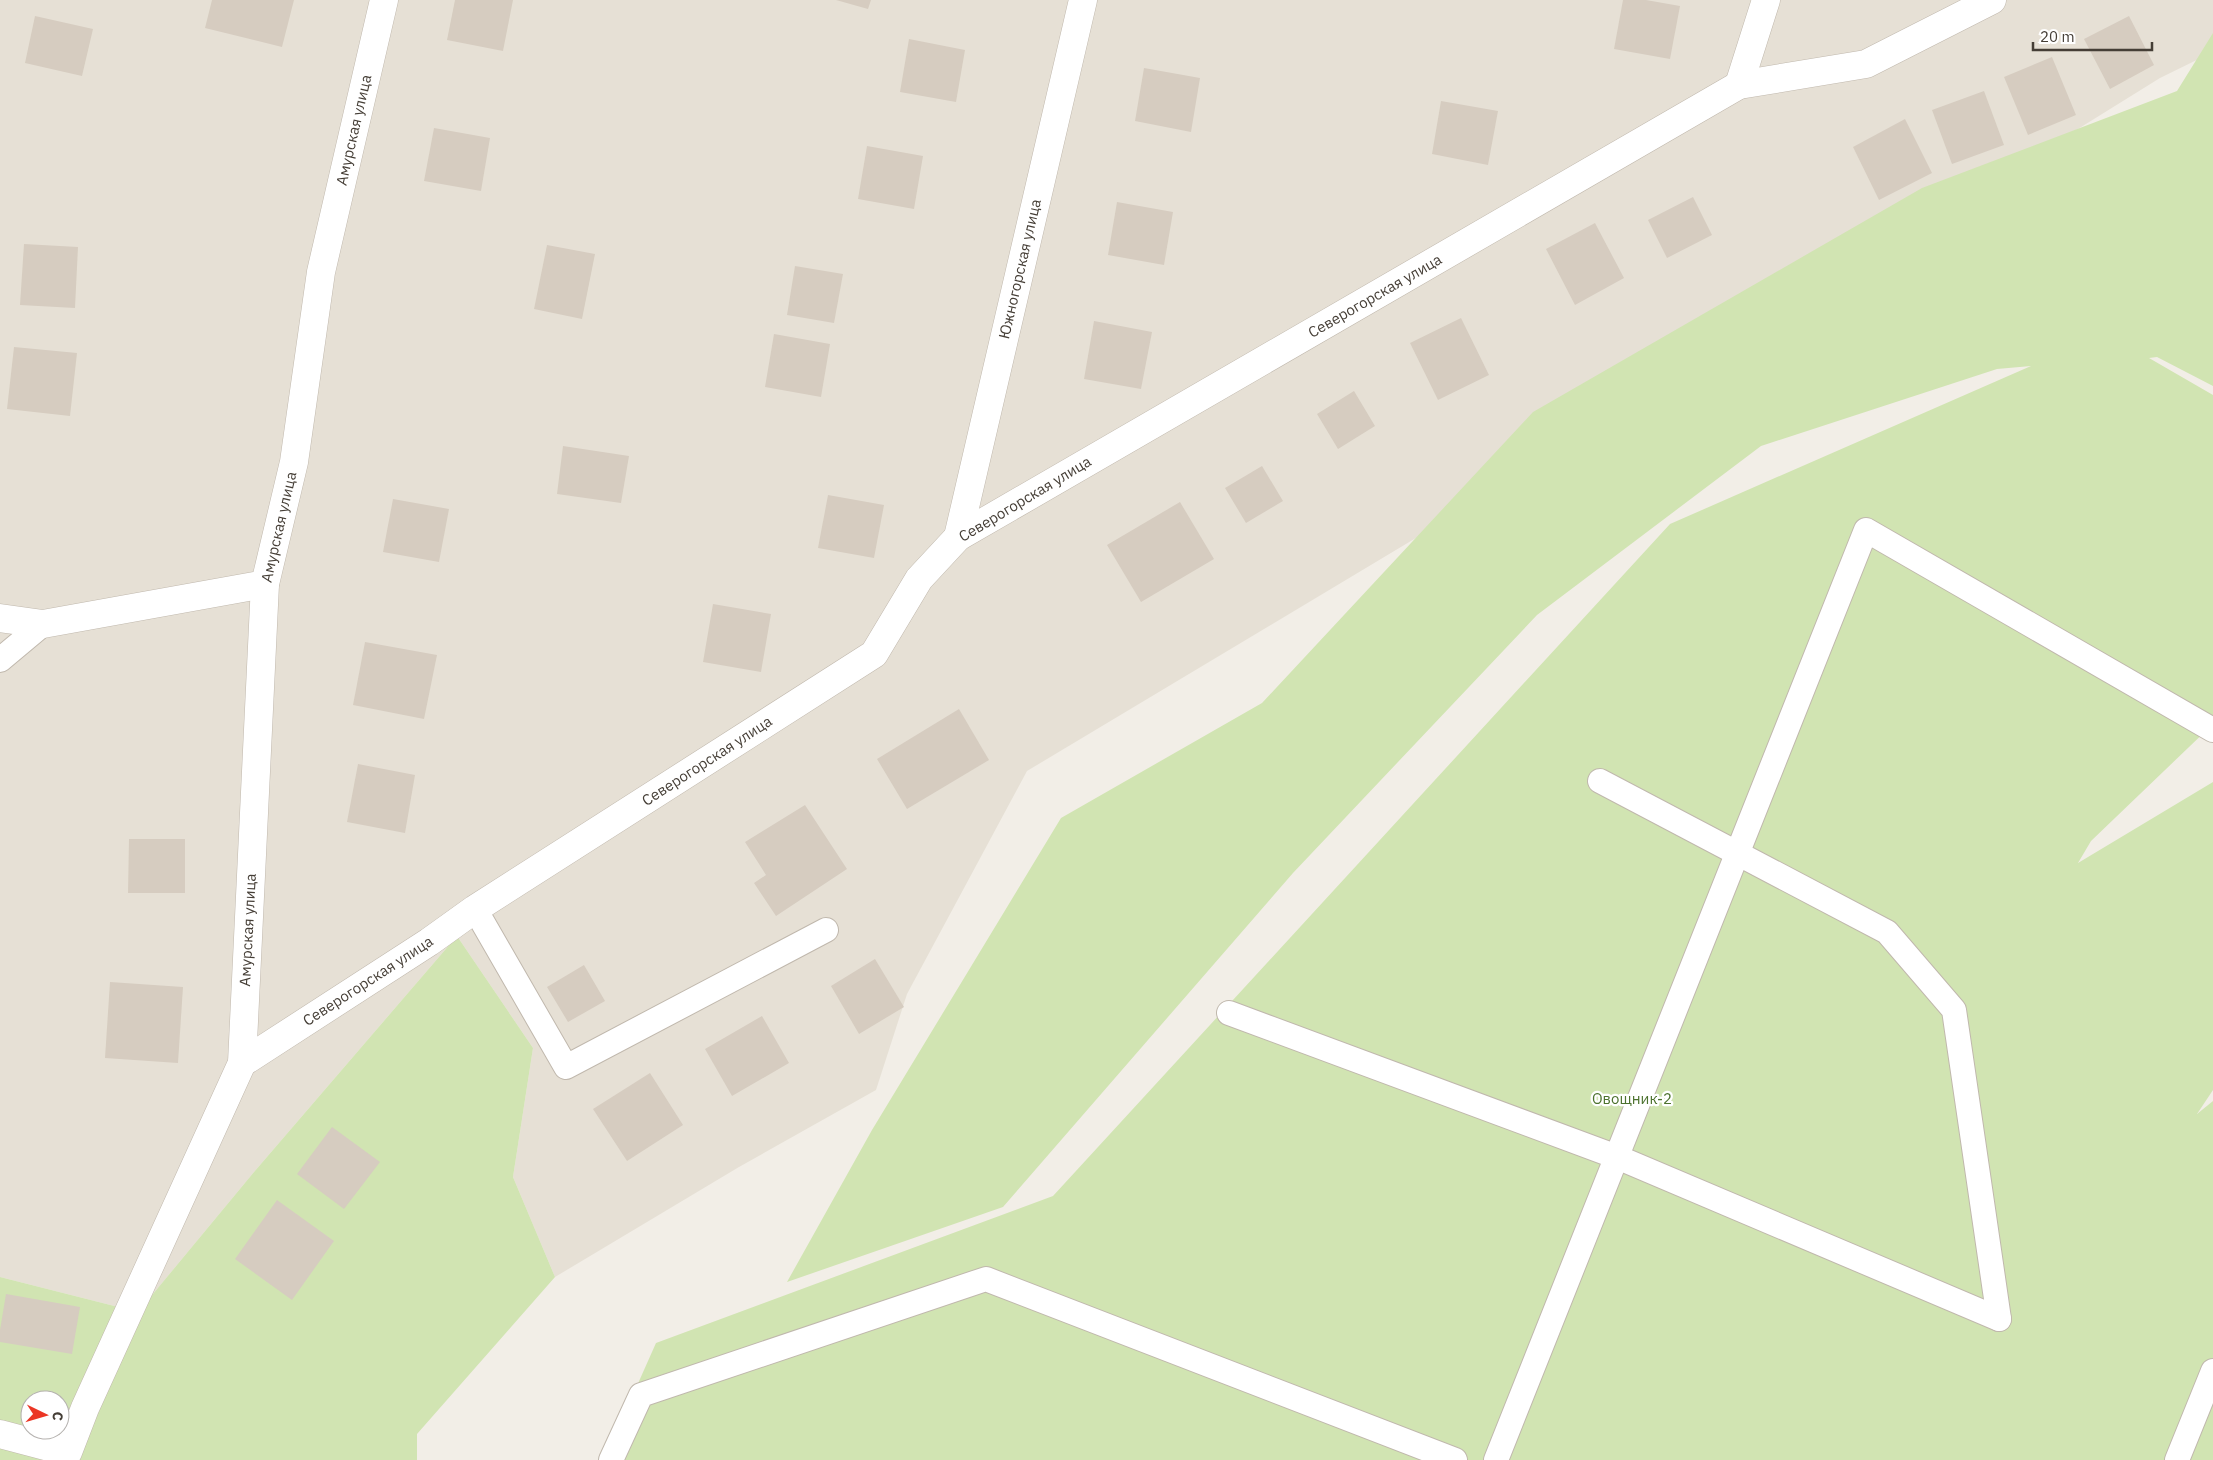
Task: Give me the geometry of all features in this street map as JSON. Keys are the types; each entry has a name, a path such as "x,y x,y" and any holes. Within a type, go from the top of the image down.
{"street":[{"name":"Амурская улица","path":"242,1063 265,584 294,462 321,272 384,0"},
{"name":"Южногорская улица","path":"958,537 1083,0"},
{"path":"1766,0 1740,85 1866,64 1992,0"},
{"name":"Северогорская улица","path":"242,1063 429,942 475,909 874,654 919,579 958,537 1740,85"},
{"path":"0,618 44,624 265,584"},
{"path":"0,1434 68,1452 86,1408 242,1063"}],"lane":[{"path":"1496,1460 1866,530 2213,730"},
{"path":"0,660 44,624"},
{"path":"1229,1013 1616,1157 1999,1319 1954,1010 1887,932 1600,781"},
{"path":"475,909 566,1067 826,930"},
{"path":"611,1460 641,1395 986,1279 1455,1460"},
{"path":"2176,1460 2205,1412 2213,1371"}],"shaded area":[{"path":"0,0 2213,0 2213,52 2160,78 1516,478 1027,771 907,994 876,1090 739,1167 555,1277 513,1177 533,1048 457,936 254,1172 138,1312 0,1277"}],"green space":[{"name":"Овощник-2","path":"2213,33 2213,386 2157,357 2149,358 2213,395 2213,724 2091,841 2078,863 2213,782 2213,1090 2197,1114 2213,1101 2213,1460 604,1460 656,1343 1053,1196 1670,524 2031,366 1997,369 1761,446 1537,615 1293,873 1003,1207 787,1282 872,1130 1061,818 1262,703 1533,412 1922,188 2177,91"},
{"path":"457,936 533,1048 513,1177 555,1277 417,1434 417,1460 0,1460 0,1277 138,1312 254,1172"}],"building":[{"path":"212,0 294,0 282,47 205,28"},
{"path":"455,0 513,0 503,51 447,40"},
{"path":"836,0 871,0 868,9"},
{"path":"1623,0 1646,0 1680,6 1670,59 1614,49"},
{"path":"35,16 93,29 82,76 25,63"},
{"path":"2129,16 2154,65 2110,89 2084,39"},
{"path":"909,39 965,50 956,102 900,92"},
{"path":"2052,57 2076,115 2028,135 2004,77"},
{"path":"1144,68 1200,78 1191,132 1135,121"},
{"path":"1984,91 2004,145 1952,164 1932,110"},
{"path":"1441,101 1498,111 1488,165 1432,154"},
{"path":"1905,119 1932,173 1879,200 1853,147"},
{"path":"434,128 490,138 481,191 424,181"},
{"path":"867,146 923,156 914,209 858,199"},
{"path":"1693,197 1712,235 1667,258 1648,220"},
{"path":"1117,202 1173,212 1164,265 1108,255"},
{"path":"1595,223 1624,278 1575,305 1546,249"},
{"path":"24,244 78,247 75,308 20,305"},
{"path":"547,245 595,254 582,319 534,309"},
{"path":"795,266 843,274 834,323 787,315"},
{"path":"1461,318 1489,375 1438,400 1410,343"},
{"path":"1094,321 1152,332 1141,389 1084,379"},
{"path":"774,334 830,344 821,397 765,387"},
{"path":"14,347 77,353 70,416 7,409"},
{"path":"1354,391 1375,426 1338,449 1317,414"},
{"path":"563,446 629,456 621,503 557,494"},
{"path":"1262,466 1283,501 1246,523 1225,488"},
{"path":"828,495 884,505 874,558 818,548"},
{"path":"393,499 449,509 439,562 383,552"},
{"path":"1180,502 1214,559 1141,602 1107,545"},
{"path":"713,604 771,614 761,672 703,662"},
{"path":"365,642 437,655 424,719 353,705"},
{"path":"959,709 989,760 907,809 877,759"},
{"path":"358,764 415,775 405,833 347,822"},
{"path":"805,805 847,869 776,916 754,883 766,875 745,842"},
{"path":"129,839 185,839 185,893 128,893"},
{"path":"875,959 904,1007 859,1034 831,986"},
{"path":"584,965 605,1001 568,1022 547,987"},
{"path":"110,982 183,987 178,1063 105,1058"},
{"path":"762,1016 789,1063 732,1096 705,1049"},
{"path":"650,1073 683,1125 627,1161 593,1109"},
{"path":"332,1127 380,1162 344,1209 297,1174"},
{"path":"277,1200 334,1241 292,1300 235,1259"},
{"path":"6,1294 80,1307 72,1354 0,1342"}]}
